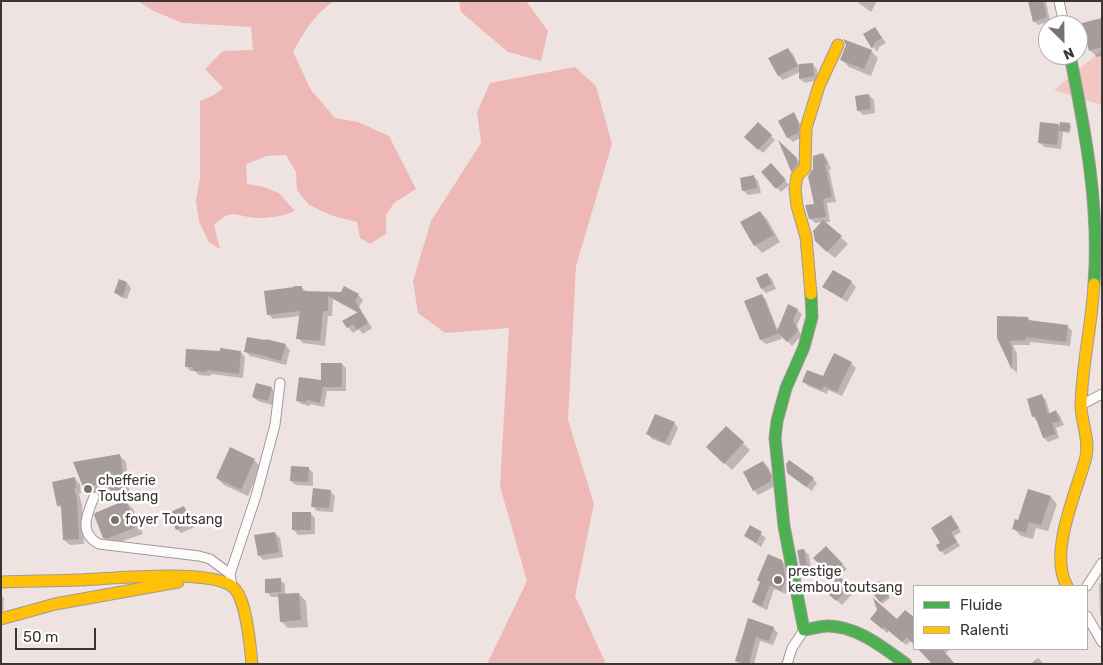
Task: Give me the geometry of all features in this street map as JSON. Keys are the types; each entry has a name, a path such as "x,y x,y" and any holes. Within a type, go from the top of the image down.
{"street":[{"path":"1059,1 1062,15"},
{"path":"787,664 792,648 804,630 784,526 775,438 777,421 786,388 804,347 812,317 806,237 797,206 795,189 798,176 805,168 806,128 819,86 838,45"},
{"path":"1067,585 1062,575 1061,560 1066,525 1086,456 1087,445 1080,404 1098,274 1093,190 1087,142 1072,65"},
{"path":"231,580 275,425 280,383"},
{"path":"1080,404 1102,394"},
{"path":"94,496 87,515 86,531 91,540 99,544 200,556 210,559 231,580 244,611 252,664"},
{"path":"1088,585 1102,563"},
{"path":"1,582 162,576 202,577 221,581 231,580"},
{"path":"1,619 55,604 202,577"},
{"path":"1088,618 1102,642"},
{"path":"804,630 828,626 850,632 883,646 906,664"}],"shaded area":[{"path":"137,1 335,1 316,17 293,52 311,90 335,118 358,122 389,136 416,189 394,203 386,215 386,234 370,244 360,238 357,222 330,215 309,205 297,190 296,172 286,155 267,156 246,164 247,184 264,187 279,193 295,211 268,218 252,218 231,214 220,219 214,225 220,249 209,242 199,222 196,201 200,178 200,101 214,95 223,88 205,69 223,51 253,50 251,27 183,23 156,12"},
{"path":"459,1 526,1 548,31 541,61 508,52 461,12"},
{"path":"1102,50 1102,105 1054,90 1084,65 1088,65 1088,62"},
{"path":"575,67 596,86 612,144 576,266 568,420 594,504 575,596 606,664 487,664 527,581 500,486 509,328 445,333 418,313 413,281 431,221 481,143 477,112 490,83"}],"building":[{"path":"1028,1 1043,1 1046,15 1038,15 1038,20 1033,22"},
{"path":"1102,18 1102,47 1089,51 1088,47 1088,22"},
{"path":"875,27 882,38 875,42 872,49 863,34"},
{"path":"843,39 872,50 864,69 840,60 846,45"},
{"path":"788,48 798,66 778,76 768,58"},
{"path":"813,63 814,76 799,79 799,64"},
{"path":"869,94 871,109 857,111 855,96"},
{"path":"794,112 799,123 798,133 787,138 778,121"},
{"path":"758,122 772,135 758,150 744,137"},
{"path":"1040,122 1059,124 1057,145 1038,143"},
{"path":"1060,122 1070,123 1069,131 1059,131"},
{"path":"778,140 797,158 797,165 791,171"},
{"path":"823,153 827,164 825,165 832,197 823,199 826,217 809,219 805,205 814,204 808,176 813,169 813,156"},
{"path":"771,163 786,180 776,189 761,172"},
{"path":"754,175 757,188 742,191 740,178"},
{"path":"760,211 774,235 754,246 740,222"},
{"path":"823,220 842,236 827,252 815,241 813,231"},
{"path":"833,270 852,281 842,298 822,287"},
{"path":"767,273 772,284 761,289 756,278"},
{"path":"119,279 127,282 123,296 114,293"},
{"path":"302,286 302,291 341,292 344,286 359,294 355,301 368,323 357,330 354,324 347,328 342,321 358,312 328,296 328,311 323,311 320,341 296,339 300,311 267,315 264,291"},
{"path":"762,294 777,331 788,304 798,309 793,320 798,331 787,342 777,332 778,334 760,340 744,301"},
{"path":"997,316 1028,317 1028,320 1068,325 1066,342 1026,337 1026,340 1009,341 1012,347 1012,370 997,338"},
{"path":"247,337 286,344 281,361 244,352"},
{"path":"220,348 241,351 239,374 207,370 207,372 193,371 193,367 185,367 186,349 220,351"},
{"path":"834,353 852,362 837,392 824,386 822,390 802,382 807,370 823,376"},
{"path":"321,363 342,363 342,387 323,387 320,403 307,400 306,402 296,401 299,377 321,380"},
{"path":"256,383 272,387 268,401 252,397"},
{"path":"1042,394 1048,414 1056,410 1060,421 1052,423 1056,434 1043,438 1035,416 1032,417 1027,399"},
{"path":"655,414 675,422 665,443 646,434"},
{"path":"726,426 744,442 724,464 706,447"},
{"path":"230,447 255,459 241,490 216,478"},
{"path":"120,454 125,489 110,491 109,483 83,487 73,462"},
{"path":"789,460 814,478 806,487 787,473 786,464"},
{"path":"763,461 771,475 771,481 753,491 743,472"},
{"path":"291,466 309,467 308,482 290,481"},
{"path":"75,477 76,488 74,488 77,499 79,539 63,540 61,505 57,506 52,482"},
{"path":"313,488 331,490 329,508 311,507"},
{"path":"1028,489 1051,496 1041,525 1029,522 1026,533 1012,529 1015,519 1018,520"},
{"name":"foyer Toutsang","path":"126,500 136,527 106,539 103,538 94,515 95,513"},
{"path":"184,506 191,523 176,530 168,513"},
{"path":"292,512 311,512 311,530 292,530"},
{"path":"951,515 959,528 951,532 957,542 940,552 936,545 940,543 931,528"},
{"path":"750,525 762,532 756,543 744,536"},
{"path":"275,532 279,552 258,556 254,535"},
{"path":"826,546 843,564 831,576 813,558"},
{"path":"804,549 808,570 801,571 797,550"},
{"path":"768,554 782,560 786,580 781,591 770,585 762,606 752,602 760,582 757,580"},
{"path":"839,576 850,586 836,601 825,591"},
{"path":"281,578 281,592 265,593 265,579"},
{"path":"881,581 889,596 880,602 871,593 868,585"},
{"path":"299,593 301,620 280,622 278,594"},
{"path":"873,598 897,619 905,610 913,616 913,644 907,637 902,642 884,627 882,629 870,619 877,610"},
{"path":"748,618 774,627 769,641 756,637 749,664 745,664 735,661"},
{"path":"919,650 943,650 955,664 932,664"}],"traffic: fast":[{"path":"1072,65 1086,140 1093,197 1095,226 1094,284"},
{"path":"811,294 812,317 804,347 786,388 777,421 775,438 784,526 804,630 822,626 839,627 849,630 870,639 906,664"}],"traffic: slow":[{"path":"811,294 806,237 797,206 795,189 797,176 805,168 806,128 819,86 838,45"},
{"path":"1067,585 1062,572 1062,540 1087,451 1081,405 1094,284"},
{"path":"1,582 158,576 182,576 221,581 233,587 242,602 247,623 252,664"},
{"path":"1,619 55,604 178,582"}],"place":[{"name":"chefferie Toutsang","path":"88,489"},
{"name":"foyer Toutsang","path":"115,520"},
{"name":"prestige kembou toutsang","path":"778,580"}]}
